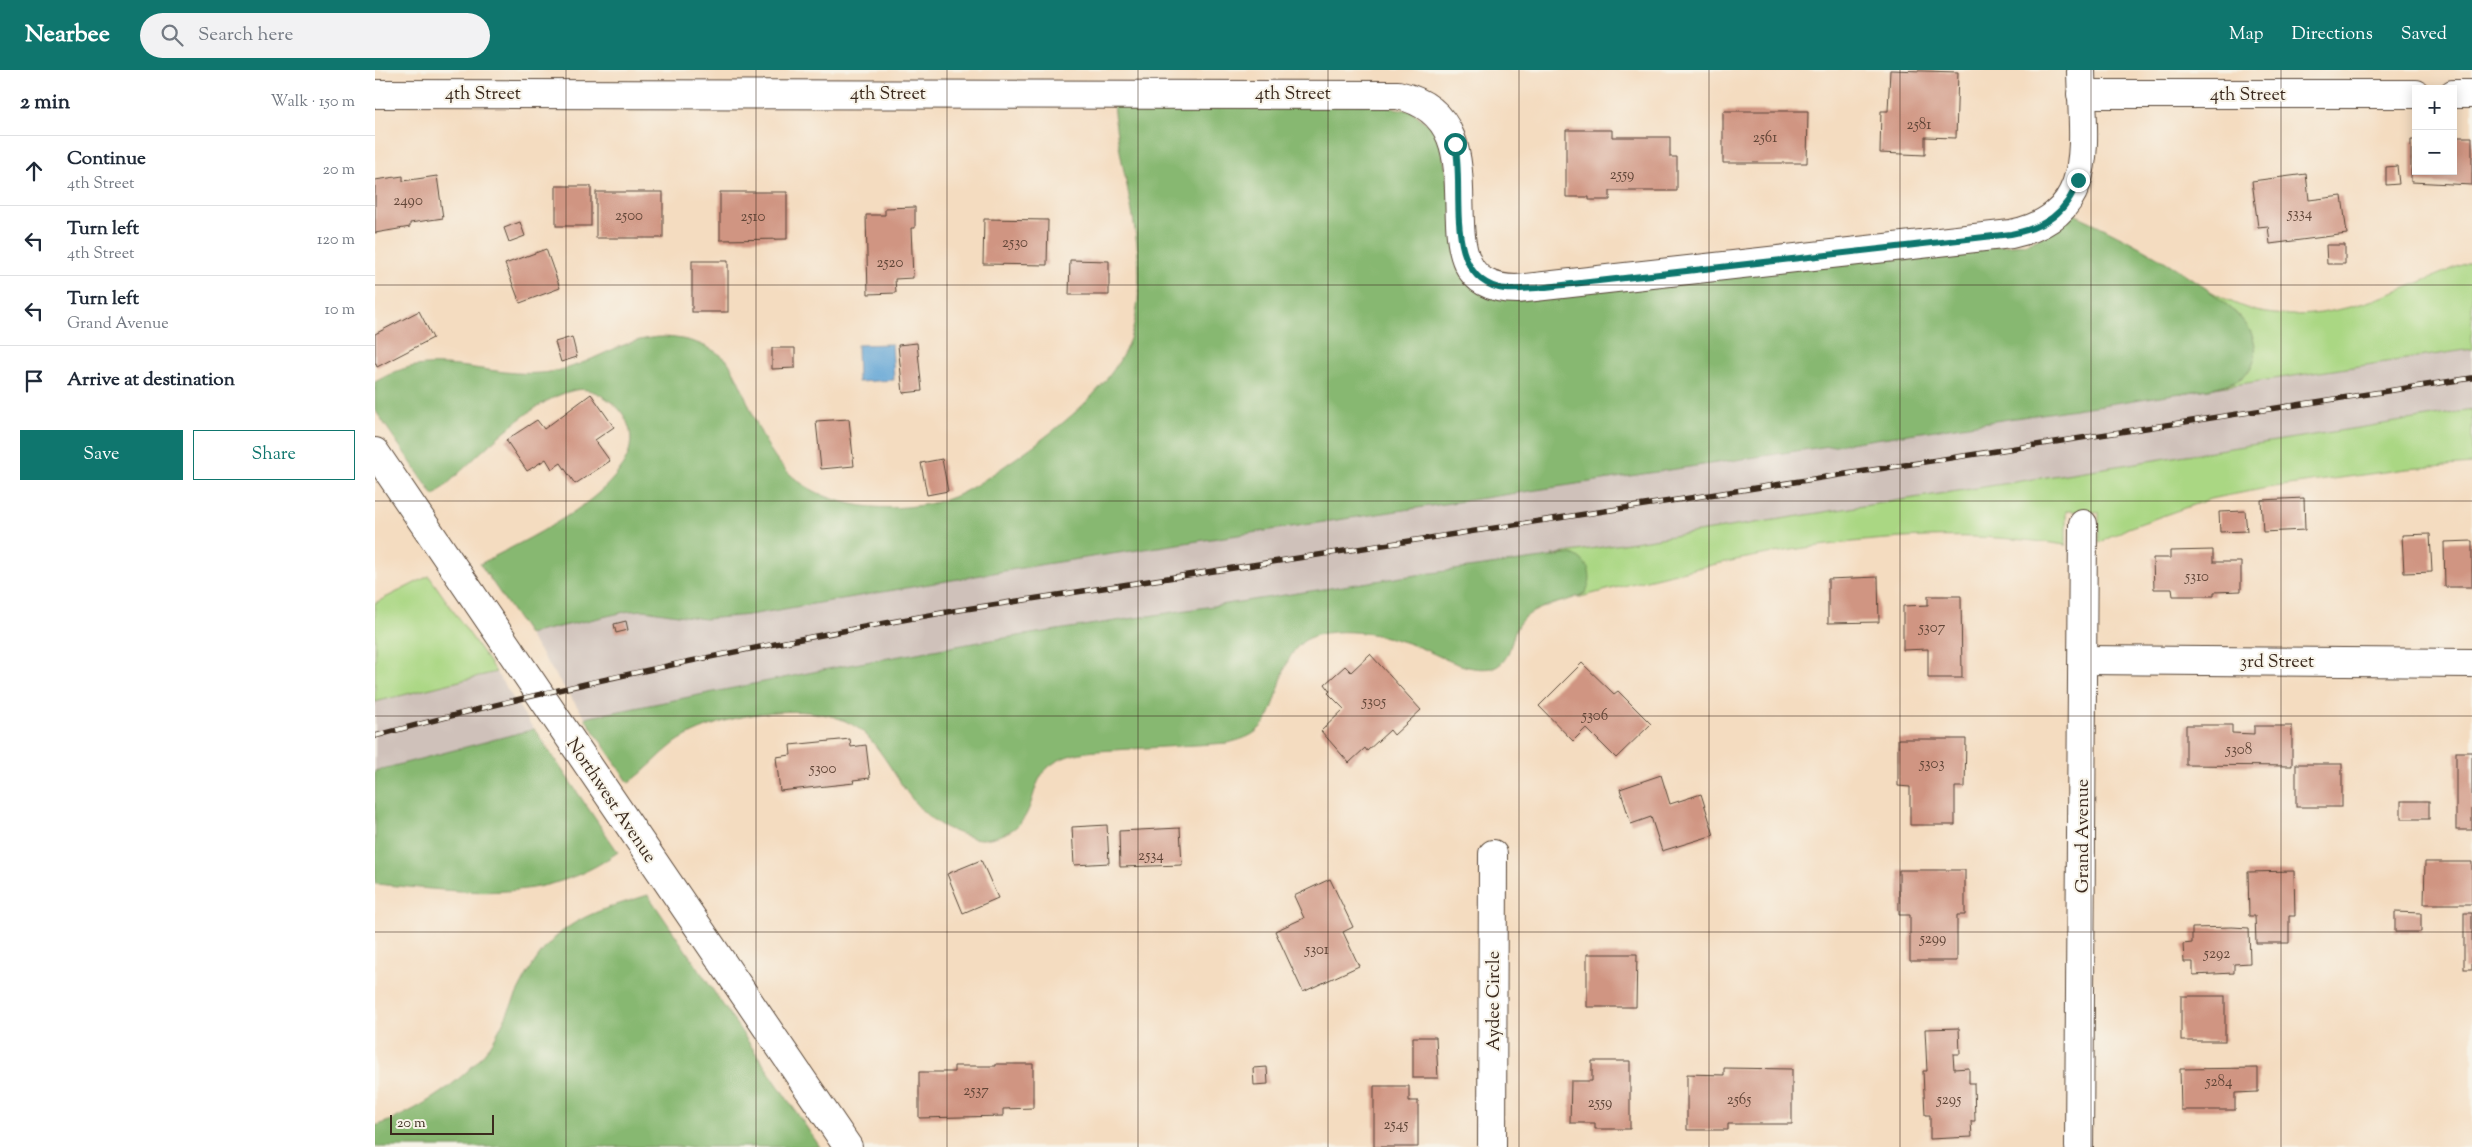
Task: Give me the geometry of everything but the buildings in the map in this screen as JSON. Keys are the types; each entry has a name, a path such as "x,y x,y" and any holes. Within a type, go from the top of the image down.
{"street":[{"name":"4th Street","path":"375,94 1398,95 1418,100 1427,105 1447,126 1457,153 1460,233 1464,256 1477,276 1491,285 1508,289 1537,288 2011,234 2036,228 2061,212 2072,197 2080,173 2081,82 2412,94"},
{"path":"2457,94 2472,94"},
{"name":"Northwest Avenue","path":"375,452 848,1147"},
{"name":"Grand Avenue","path":"2079,1147 2083,524"},
{"name":"3rd Street","path":"2083,660 2472,663"},
{"name":"Aydee Circle","path":"1492,1147 1493,854"}],"shaded area":[{"path":"2472,336 2472,419 1175,617 590,725 522,626"},
{"path":"473,638 537,734 375,778 375,663"}],"green space":[{"path":"1113,104 1371,104 1412,111 1438,133 1470,284 2025,244 2057,230 2074,214 2165,261 2210,291 2247,326 2255,343 2255,357 2251,367 2240,378 2231,383 2202,390 1045,564 749,615 705,619 644,610 629,611 528,634 480,564 523,542 575,511 599,493 618,473 629,452 630,431 622,413 604,397 593,391 581,389 557,396 538,406 500,435 434,496 375,410 375,382 396,371 410,367 445,365 515,373 550,372 565,369 620,346 648,338 681,339 705,346 727,360 775,457 801,483 834,499 871,507 909,507 953,497 992,475 1043,438 1081,407 1113,370 1125,350 1133,329 1138,301 1139,272 1133,216"},
{"path":"2472,261 2472,349 2214,388 2232,383 2246,374 2254,359 2255,347 2247,326 2239,316 2201,286 2234,303 2256,311 2284,315 2312,314 2339,310 2367,302"},
{"path":"2472,410 2472,464 2406,469 2267,488 2210,499 2128,528 2099,543 2099,512 2066,511 2066,545 2004,538 1942,537 1881,539 1819,546 1758,556 1637,582 1577,598 1585,593 1565,554 1552,555"},
{"path":"1572,554 1583,561 1589,570 1590,581 1585,593 1538,609 1524,618 1516,630 1506,657 1496,667 1486,669 1467,667 1395,639 1365,633 1335,632 1309,638 1298,646 1291,656 1267,720 1252,734 1228,743 1092,751 1067,756 1051,765 1043,773 1023,820 1015,828 1004,834 987,839 969,837 956,832 927,815 906,791 879,750 868,737 850,723 827,715 801,712 773,712 745,716 718,723 694,732 675,743 629,783 585,718 838,667 979,642 1402,577"},
{"path":"429,576 496,672 375,702 375,603"},
{"path":"534,729 618,852 590,869 561,881 531,888 501,891 470,891 375,884 375,771"},
{"path":"648,895 820,1147 375,1147 375,1126 407,1112 441,1092 471,1068 483,1055 501,1027 521,985 537,958 558,935 589,915"}],"water":[{"path":"892,344 894,380 858,382 857,345"}],"railway":[{"path":"375,736 518,699 663,667 953,611 2472,378"}],"route":[{"path":"1455,144 1460,233 1464,256 1471,270 1483,281 1499,288 1508,289 1537,288 2028,231 2045,224 2061,212 2072,197 2078,180"}]}
